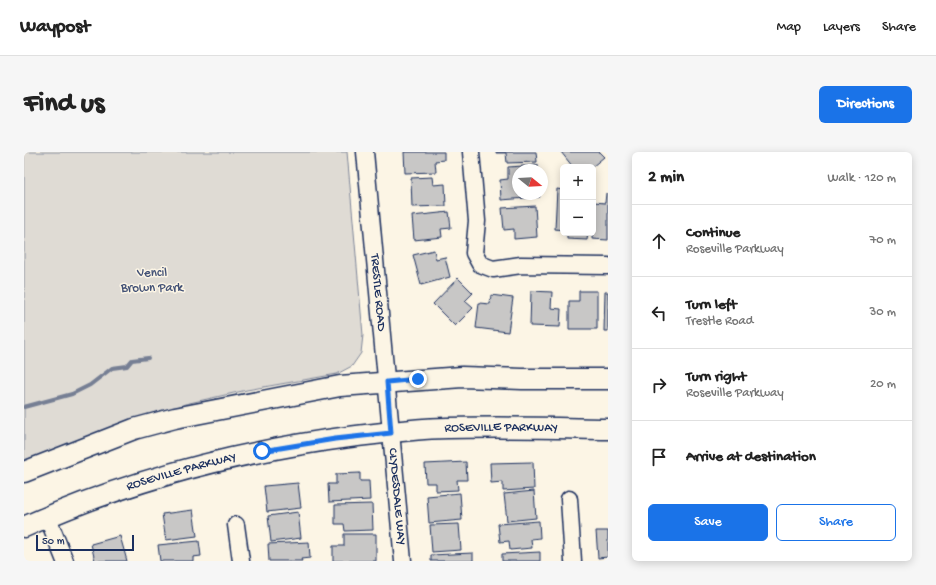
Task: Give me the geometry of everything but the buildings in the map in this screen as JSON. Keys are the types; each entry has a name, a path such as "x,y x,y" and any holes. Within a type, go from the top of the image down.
{"main road":[{"path":"24,472 134,429 175,418 340,386 462,377 522,379 608,378"},
{"name":"ROSEVILLE PARKWAY","path":"24,527 114,490 227,458 299,444 422,430 466,428 608,429"}],"street":[{"name":"TRESTLE ROAD","path":"365,152 391,433"},
{"path":"471,152 477,221 474,253 480,264 493,269 521,265 608,266"},
{"name":"CLYDESDALE WAY","path":"391,433 403,561"},
{"path":"569,499 573,561"},
{"path":"48,516 65,561"},
{"path":"236,525 241,561"}],"green space":[{"name":"Vencil Brown Park","path":"24,152 347,152 363,335 361,353 352,366 337,374 247,390 185,404 24,469"}],"waterway":[{"path":"24,407 72,394 90,385 112,368 127,366 132,360 148,358"}],"route":[{"path":"262,451 299,444 391,433 387,382 418,379"}]}
